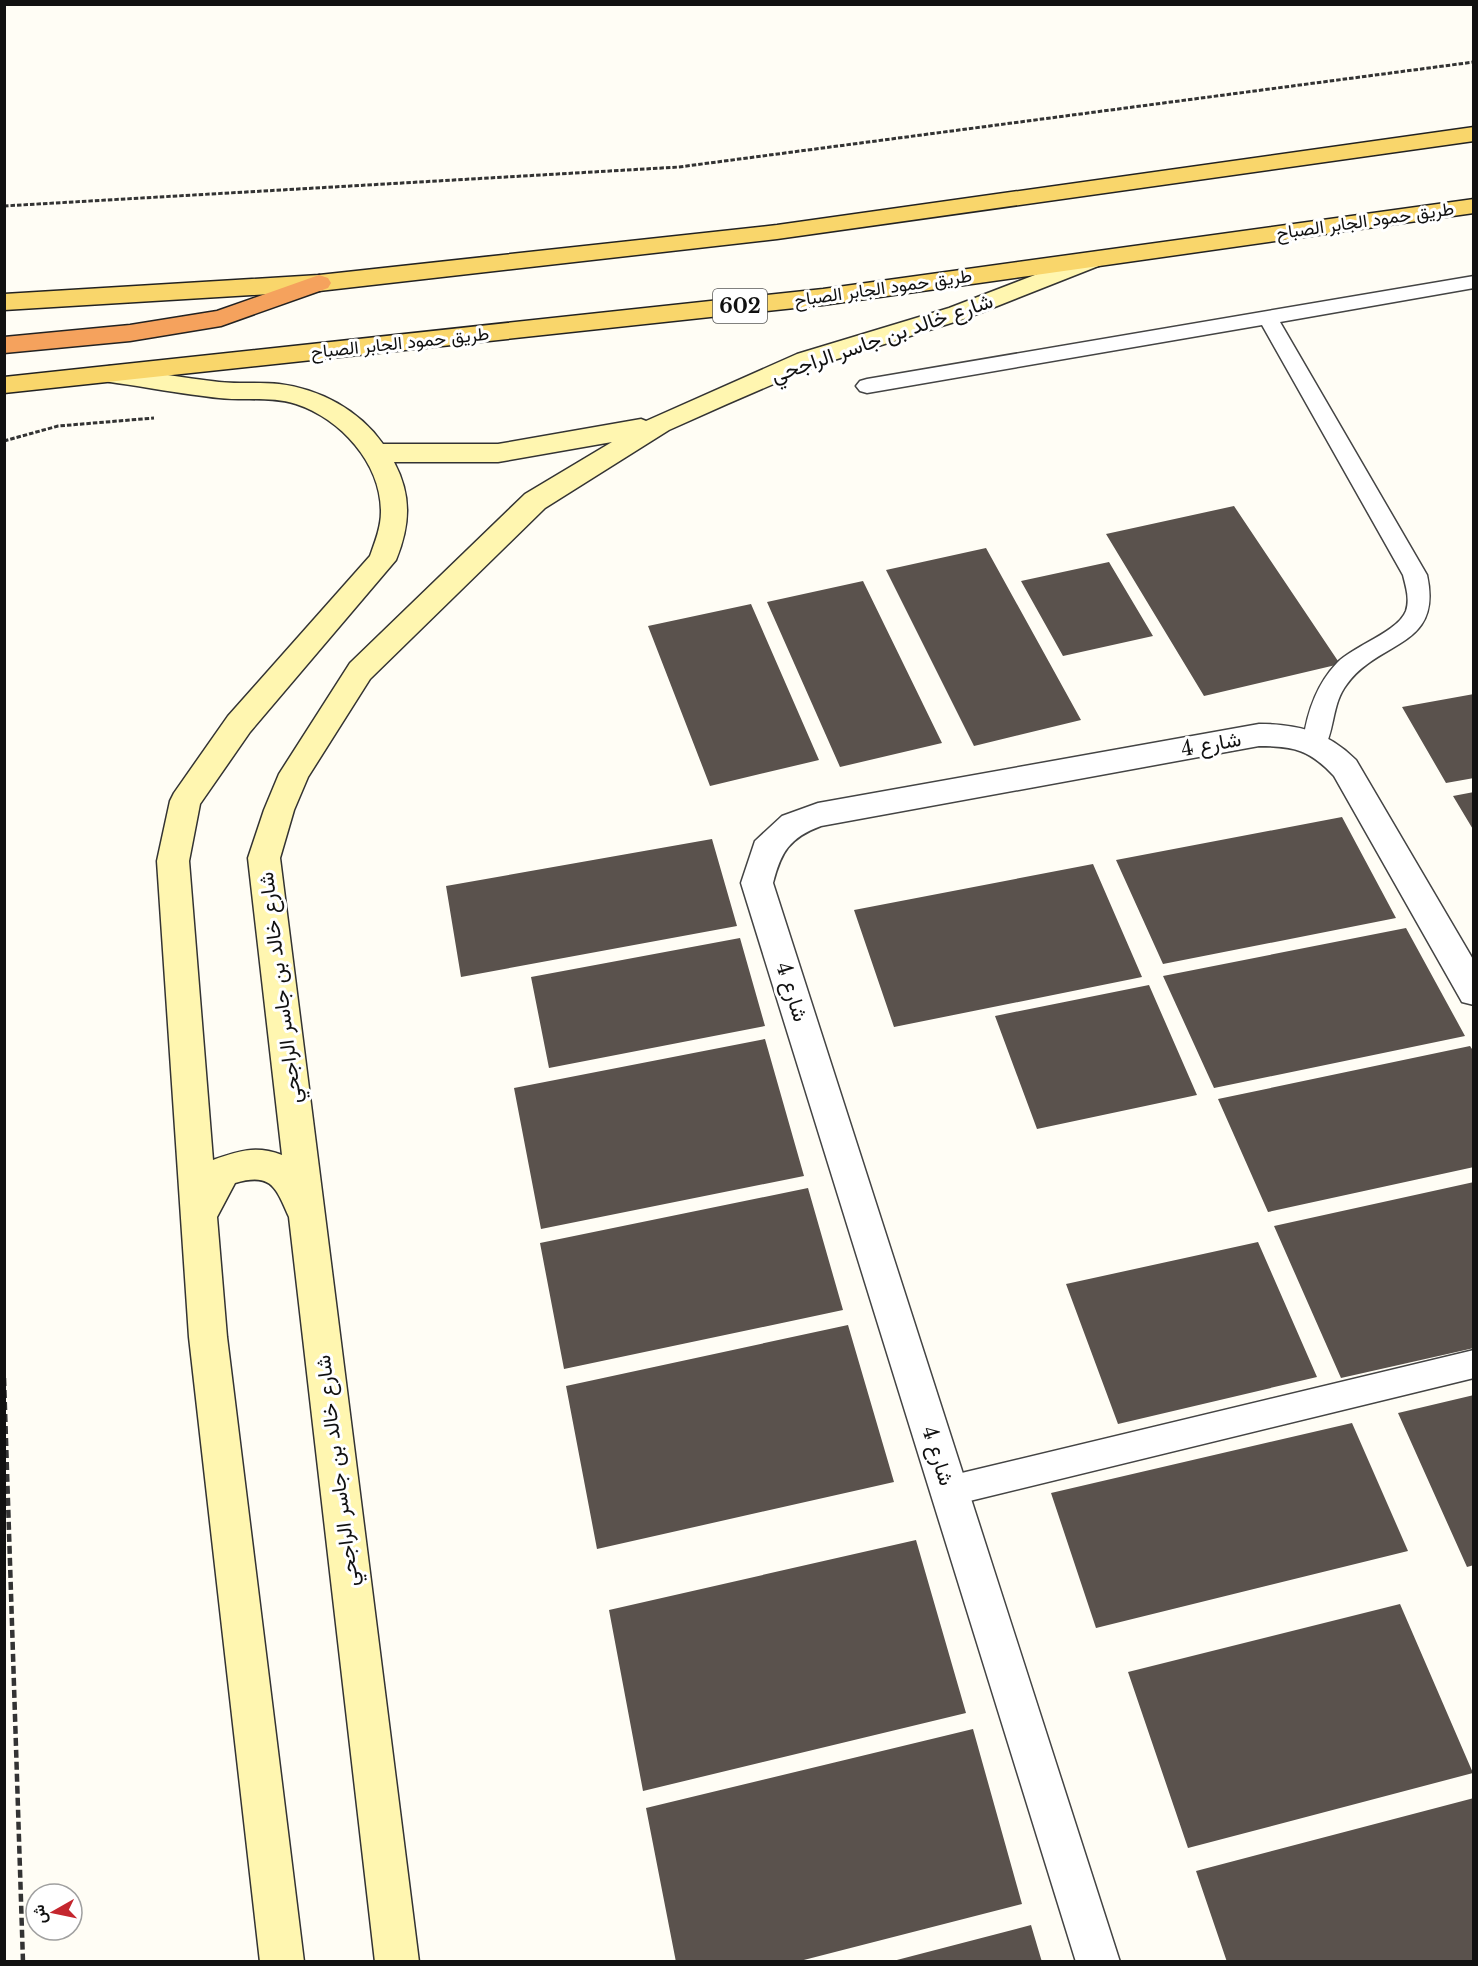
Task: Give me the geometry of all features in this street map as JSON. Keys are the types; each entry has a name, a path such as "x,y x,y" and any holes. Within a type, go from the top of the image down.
{"highway":[{"path":"4,345 130,333 221,318 319,283"}],"main road":[{"path":"4,302 319,283 777,232 1473,134"},
{"name":"طريق حمود الجابر الصباح","path":"4,385 824,297 1473,206"}],"street":[{"name":"شارع خالد بن جاسر الراجحي","path":"396,1962 264,858 279,810 294,774 360,671 535,501 660,424 806,360 958,314 1092,260"},
{"path":"110,374 221,390 275,392 309,399 342,418 378,453 391,485 395,512 389,543 382,560 239,724 185,801 173,861 208,1337 282,1962"},
{"path":"378,453 498,453 660,424"},
{"name":"شارع 4","path":"1098,1962 758,883 766,850 793,824 818,815 1259,735 1287,734 1315,742 1332,753 1345,768 1473,992"},
{"path":"200,1214 223,1172 246,1163 270,1165 289,1179 307,1215"}],"lane":[{"path":"867,386 1473,282"},
{"path":"1267,316 1415,575 1421,591 1420,608 1412,622 1399,634 1349,666 1336,680 1319,714 1315,742"},
{"path":"950,1491 1473,1364"}],"path":[{"path":"4,206 680,166 1473,62"},
{"path":"4,441 16,435 60,426 163,418"},
{"path":"4,1378 23,1962"}],"building":[{"path":"1234,506 1340,664 1204,696 1106,534"},
{"path":"986,548 1081,720 974,746 886,570"},
{"path":"1109,562 1153,636 1063,656 1021,581"},
{"path":"863,581 942,743 840,767 767,602"},
{"path":"751,604 819,760 710,786 648,626"},
{"path":"1474,694 1474,778 1446,783 1402,707"},
{"path":"1474,792 1474,831 1453,796"},
{"path":"1342,817 1396,918 1163,964 1116,860"},
{"path":"712,839 737,926 461,977 446,886"},
{"path":"1093,864 1142,977 894,1027 854,910"},
{"path":"1406,928 1465,1036 1214,1088 1163,976"},
{"path":"740,938 765,1026 549,1068 531,977"},
{"path":"1149,985 1197,1095 1037,1129 995,1016"},
{"path":"765,1039 804,1176 541,1229 514,1088"},
{"path":"1470,1046 1474,1052 1474,1167 1268,1212 1218,1099"},
{"path":"1474,1182 1474,1348 1341,1378 1274,1226"},
{"path":"808,1188 843,1310 564,1369 540,1243"},
{"path":"1258,1242 1317,1377 1118,1424 1066,1284"},
{"path":"848,1325 894,1482 597,1549 566,1386"},
{"path":"1474,1395 1474,1565 1467,1567 1398,1413"},
{"path":"1352,1423 1408,1551 1096,1628 1051,1493"},
{"path":"916,1540 966,1713 643,1791 609,1610"},
{"path":"1400,1604 1473,1773 1188,1848 1128,1672"},
{"path":"973,1729 1022,1904 796,1962 676,1962 646,1808"},
{"path":"1474,1798 1474,1962 1227,1962 1196,1871"},
{"path":"1031,1925 1042,1962 893,1962 893,1961"}]}
